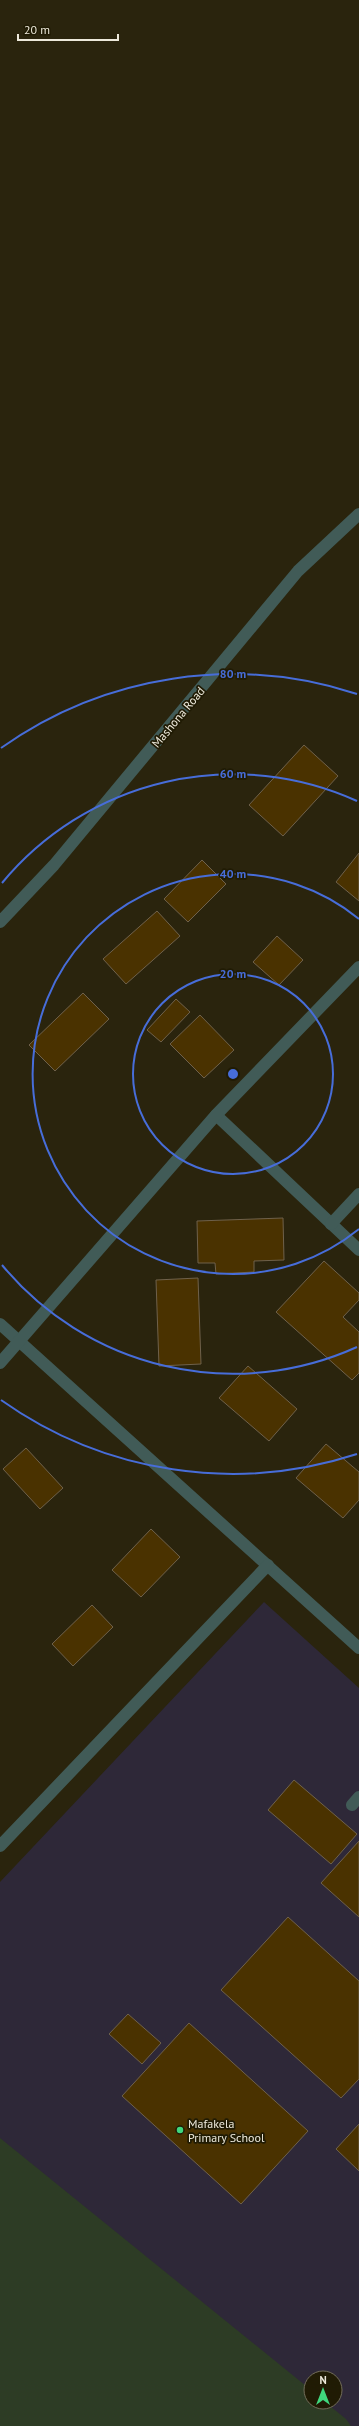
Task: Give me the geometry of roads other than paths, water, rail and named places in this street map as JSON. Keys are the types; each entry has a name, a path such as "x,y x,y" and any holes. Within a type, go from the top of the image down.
{"street":[{"name":"Mashona Road","path":"0,922 54,865 298,572 359,514"},
{"path":"0,1363 20,1342 216,1115 359,967"},
{"path":"216,1115 359,1250"},
{"path":"331,1224 359,1194"},
{"path":"0,1324 359,1648"},
{"path":"0,1846 268,1566"}],"place":[{"name":"Mafakela Primary School","path":"180,2130"}]}
